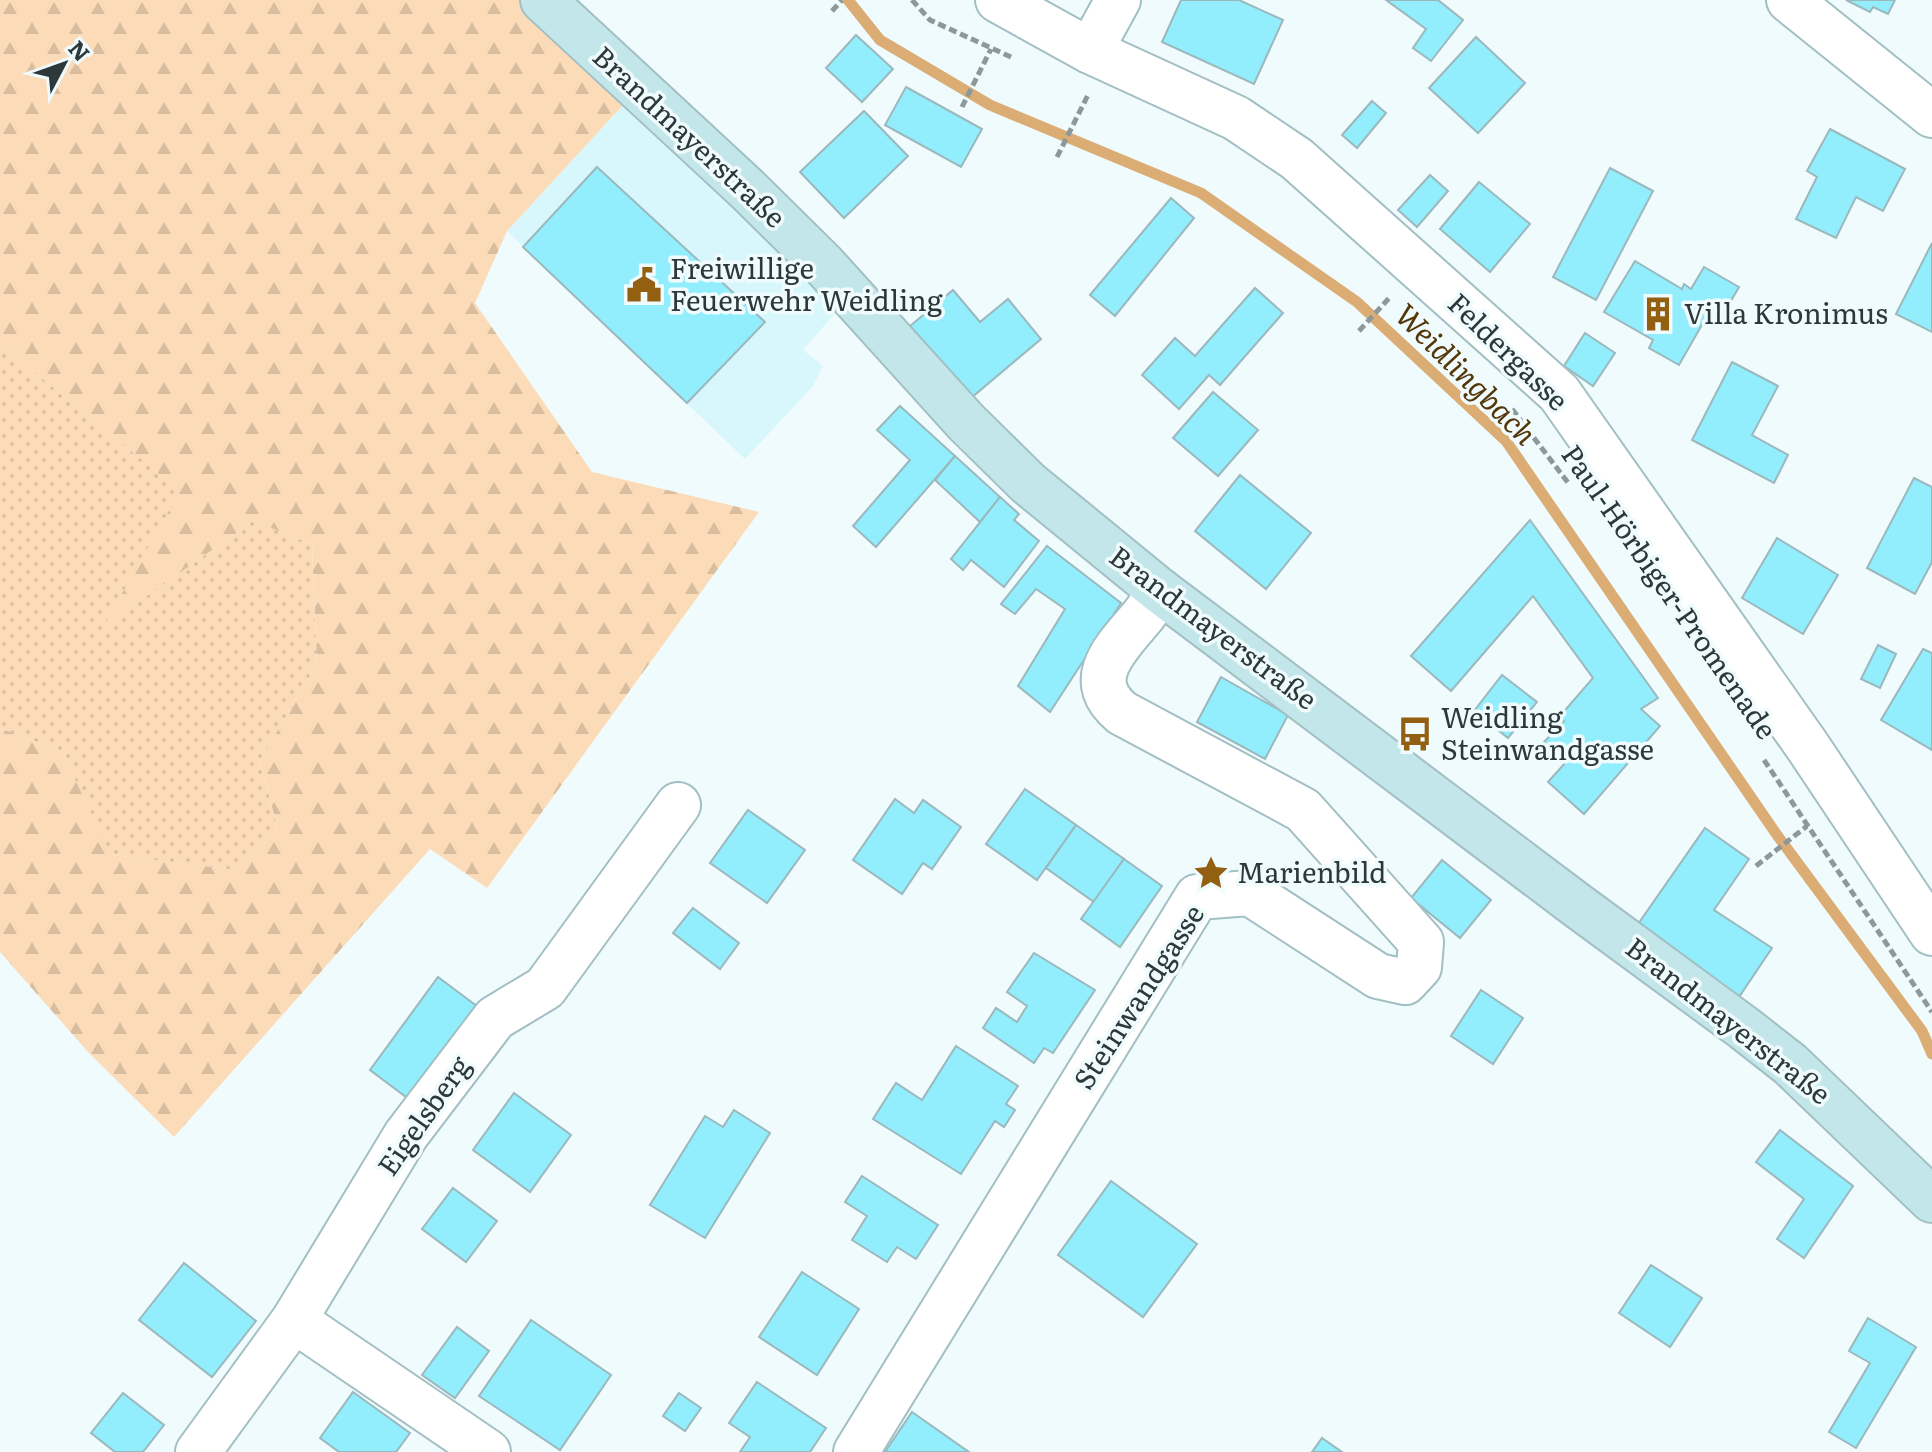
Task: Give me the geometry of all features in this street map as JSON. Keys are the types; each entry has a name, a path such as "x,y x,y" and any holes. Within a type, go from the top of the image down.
{"main road":[{"name":"Brandmayerstraße","path":"543,0 823,264 966,422 1028,483 1160,591 1790,1064 1932,1200"}],"street":[{"name":"Feldergasse","path":"998,0 1090,71 1236,118 1297,159 1559,393 1808,747 1932,933"},
{"path":"1090,71 1118,0"},
{"path":"1789,0 1932,115"},
{"name":"Steinwandgasse","path":"856,1452 1197,897 1250,893 1378,976 1405,982 1419,967 1421,942 1303,810 1122,713 1110,703 1104,689 1109,660 1160,591"},
{"name":"Eigelsberg","path":"198,1452 294,1320 406,1135 495,1018 545,988 678,805"},
{"path":"294,1320 488,1452"}],"path":[{"path":"832,11 842,0"},
{"path":"912,0 930,20 990,52 1020,61"},
{"path":"962,107 990,52"},
{"path":"1090,71 1104,96"},
{"path":"1057,157 1086,99"},
{"path":"1359,331 1391,296"},
{"name":"Paul-Hörbiger-Promenade","path":"1502,399 1569,484"},
{"name":"Paul-Hörbiger-Promenade","path":"1756,749 1805,828 1932,1012"},
{"path":"1756,866 1805,828"}],"shaded area":[{"path":"624,104 787,258 836,312 803,350 823,366 813,386 745,459 507,231"}],"green space":[{"path":"0,0 519,0 624,104 507,231 475,303 592,472 759,512 487,888 430,849 174,1137 88,1052 0,952 0,728 62,752 111,855 237,870 278,830 260,760 317,664 312,544 253,521 103,627 180,491 0,344"},
{"path":"0,344 181,491 105,625 253,521 312,544 317,664 260,760 278,830 237,870 110,855 62,752 0,728"}],"building":[{"path":"1181,0 1239,0 1283,20 1254,84 1162,42"},
{"path":"1386,0 1438,0 1463,20 1431,61 1413,48 1426,29"},
{"path":"1846,0 1895,0 1888,14 1873,7 1870,12"},
{"path":"856,35 893,69 862,102 826,68"},
{"path":"1476,37 1525,83 1478,133 1429,88"},
{"path":"906,87 982,129 961,167 885,125"},
{"path":"1372,101 1386,113 1357,148 1342,135"},
{"path":"864,111 908,156 844,218 800,172"},
{"path":"1830,129 1905,169 1883,211 1856,197 1836,238 1796,219 1817,177 1807,171"},
{"name":"Freiwillige Feuerwehr Weidling","path":"597,167 765,322 687,403 523,247"},
{"path":"1610,168 1653,191 1596,300 1553,277"},
{"path":"1430,175 1448,191 1417,227 1398,210"},
{"path":"1479,182 1530,224 1490,272 1440,229"},
{"path":"1171,198 1194,218 1115,316 1090,295"},
{"path":"1932,243 1932,332 1896,314"},
{"name":"Villa Kronimus","path":"1635,261 1682,289 1684,284 1691,289 1704,267 1739,287 1722,316 1711,309 1679,365 1649,348 1653,340 1604,312"},
{"path":"1255,288 1283,313 1220,385 1209,375 1179,409 1142,375 1175,338 1195,356"},
{"path":"953,290 980,322 1008,299 1041,339 971,398 910,326"},
{"path":"1585,333 1615,353 1593,386 1564,366"},
{"path":"1732,362 1778,386 1752,435 1788,455 1774,483 1692,440"},
{"path":"1213,392 1258,430 1218,476 1173,438"},
{"path":"900,406 955,456 876,547 853,526 910,460 877,430"},
{"path":"955,456 1000,497 980,522 935,480"},
{"path":"1240,475 1311,533 1266,589 1195,531"},
{"path":"1914,478 1932,487 1932,562 1915,594 1867,568"},
{"path":"1000,497 1019,514 1014,520 1039,541 1004,587 971,560 963,570 951,559"},
{"path":"1530,520 1658,698 1641,709 1660,726 1584,814 1548,782 1565,763 1544,742 1564,721 1560,716 1593,678 1533,596 1451,691 1411,656"},
{"path":"1777,538 1838,575 1803,634 1742,598"},
{"path":"1047,546 1121,603 1050,712 1018,686 1065,609 1036,589 1015,614 1001,604"},
{"path":"1878,645 1896,654 1880,688 1861,679"},
{"path":"1923,649 1932,653 1932,750 1881,720"},
{"path":"1502,675 1537,702 1508,738 1474,711"},
{"path":"1221,677 1288,715 1265,759 1197,722"},
{"path":"1025,789 1076,825 1037,880 986,844"},
{"path":"895,799 914,813 923,800 961,827 932,869 923,863 902,894 853,860"},
{"path":"748,810 805,850 767,903 710,863"},
{"path":"1076,825 1124,859 1094,902 1046,868"},
{"path":"1705,828 1749,859 1714,910 1772,948 1739,997 1636,927"},
{"path":"1124,859 1162,886 1120,947 1081,919"},
{"path":"1442,860 1491,900 1460,938 1411,898"},
{"path":"693,908 739,943 720,969 673,933"},
{"path":"1034,953 1095,990 1053,1053 1044,1048 1034,1063 983,1028 996,1008 1017,1022 1027,1006 1007,992"},
{"path":"438,977 478,1007 410,1100 370,1070"},
{"path":"1481,990 1523,1018 1493,1064 1451,1036"},
{"path":"956,1046 1018,1086 1006,1104 1015,1110 1004,1127 995,1121 961,1174 873,1119 896,1083 922,1100"},
{"path":"514,1093 571,1135 530,1192 473,1150"},
{"path":"734,1110 770,1133 705,1238 650,1205 705,1116 723,1127"},
{"path":"1780,1130 1853,1186 1804,1258 1777,1239 1804,1199 1756,1162"},
{"path":"862,1176 938,1225 916,1259 897,1247 887,1262 852,1240 867,1216 845,1202"},
{"path":"1111,1181 1197,1244 1143,1317 1058,1255"},
{"path":"453,1188 497,1221 466,1262 422,1229"},
{"path":"184,1263 256,1321 212,1377 139,1320"},
{"path":"1651,1265 1702,1298 1670,1347 1619,1313"},
{"path":"802,1272 859,1309 817,1375 759,1337"},
{"path":"1868,1318 1916,1347 1856,1448 1829,1432 1870,1363 1849,1351"},
{"path":"531,1320 611,1375 560,1450 479,1396"},
{"path":"457,1327 489,1351 455,1398 422,1375"},
{"path":"757,1382 826,1428 810,1452 740,1452 750,1437 729,1423"},
{"path":"353,1392 410,1433 396,1452 339,1452 320,1438"},
{"path":"123,1393 164,1425 143,1452 115,1452 91,1433"},
{"path":"679,1393 701,1408 685,1431 663,1416"},
{"path":"912,1412 969,1452 885,1452"},
{"path":"1322,1438 1342,1452 1312,1452"}],"waterway":[{"name":"Weidlingbach","path":"848,0 880,40 990,105 1201,193 1357,302 1506,441 1777,835 1922,1031 1932,1054"}],"place":[{"name":"Freiwillige Feuerwehr Weidling","path":"644,285"},
{"name":"Villa Kronimus","path":"1658,314"},
{"name":"Weidling Steinwandgasse","path":"1415,734"},
{"name":"Marienbild","path":"1211,873"}]}
